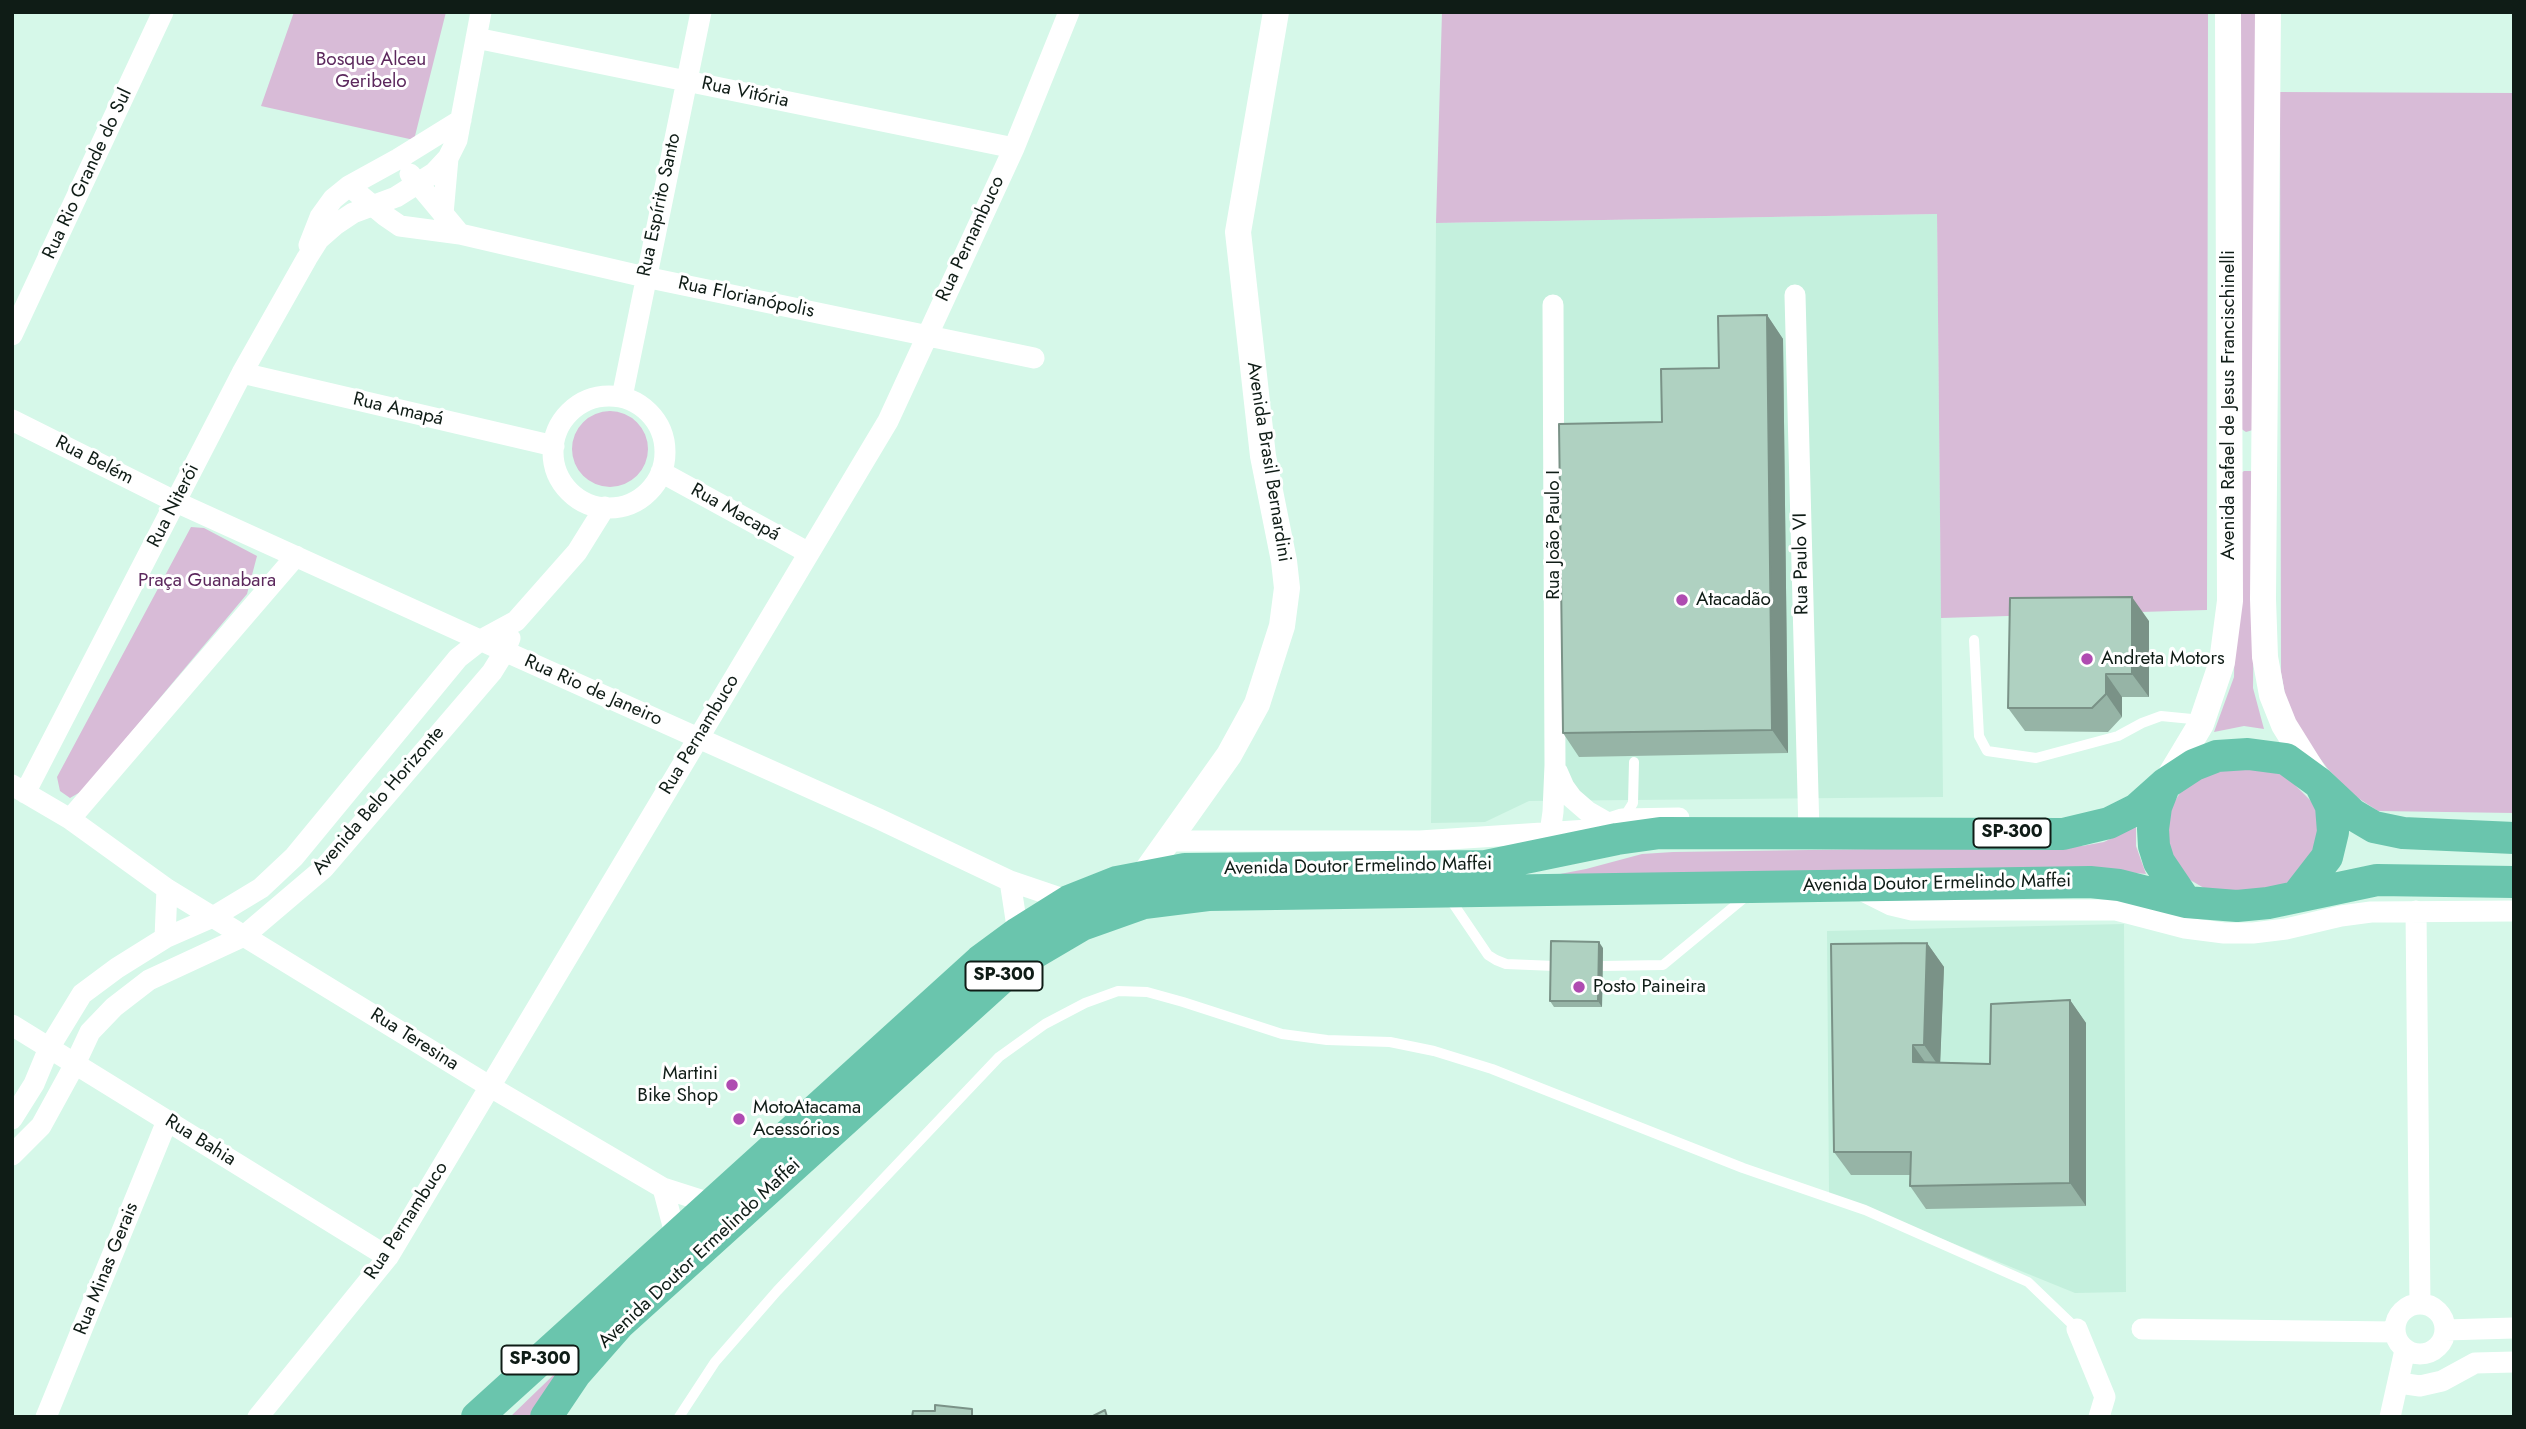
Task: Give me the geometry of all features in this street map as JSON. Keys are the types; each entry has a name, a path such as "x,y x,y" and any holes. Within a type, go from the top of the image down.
{"main road":[{"name":"Avenida Doutor Ermelindo Maffei","path":"478,1417 981,961 1018,933 1069,901 1117,882 1185,869 1486,866 1544,845 1640,835 2063,834 2109,823 2137,808 2165,784 2194,765 2217,756 2248,754 2286,759 2319,783 2352,814 2374,827 2403,833 2514,838"},
{"path":"2296,897 2327,857 2333,832 2331,806 2319,783"},
{"path":"2165,784 2156,807 2152,829 2154,846 2159,862 2186,902"},
{"name":"Avenida Doutor Ermelindo Maffei","path":"546,1417 575,1374 619,1324 1004,976 1058,937 1102,916 1144,903 1176,897 1445,891 2090,882 2119,885 2186,902 2237,906 2377,880 2514,882"}],"street":[{"name":"Rua Rio Grande do Sul","path":"12,335 163,12"},
{"path":"443,214 448,158 457,140 481,12"},
{"name":"Rua Espírito Santo","path":"622,397 701,12"},
{"name":"Rua Pernambuco","path":"258,1417 388,1257 888,421 1014,148 1069,12"},
{"name":"Avenida Brasil Bernardini","path":"1143,876 1228,755 1257,704 1279,637 1287,588 1263,456 1238,232 1276,12"},
{"name":"Avenida Rafael de Jesus Francischinelli","path":"2165,784 2202,720 2222,662 2230,601 2228,12"},
{"name":"Avenida Rafael de Jesus Francischinelli","path":"2268,12 2263,599 2265,657 2272,695 2284,725 2319,783"},
{"name":"Rua Vitória","path":"476,37 1014,148"},
{"name":"Rua Niterói","path":"307,258 320,216 333,200 349,186 461,120"},
{"name":"Rua Niterói","path":"19,789 176,502 242,373 307,258 320,239 335,225 352,214 397,197 434,173 448,158"},
{"path":"398,159 460,234"},
{"name":"Rua Florianópolis","path":"349,186 400,226 460,234 645,277 1034,358"},
{"name":"Rua Paulo VI","path":"1795,295 1809,833"},
{"name":"Rua João Paulo I","path":"1544,845 1553,812 1555,765 1553,305"},
{"name":"Rua Amapá","path":"242,373 554,446"},
{"path":"622,397 647,410 659,426 665,444 661,472 643,496 626,504 606,507 584,501 566,488 556,468 554,446 562,422 580,404 595,398 622,397"},
{"name":"Rua Belém","path":"12,419 176,502"},
{"path":"2229,449 2264,450"},
{"name":"Rua Macapá","path":"661,472 809,553"},
{"name":"Rua Rio de Janeiro","path":"176,502 1010,881 1069,901"},
{"name":"Avenida Belo Horizonte","path":"12,1119 34,1084 49,1048 82,994 165,938 213,917 261,888 294,857 458,658 481,640 516,621 578,552 606,507"},
{"path":"70,819 296,556"},
{"name":"Avenida Belo Horizonte","path":"12,1156 41,1126 90,1032 114,1007 149,980 244,936 324,868 492,672 505,651 516,621"},
{"name":"Rua João Paulo I","path":"1555,765 1572,798 1606,824"},
{"name":"Rua Teresina","path":"19,789 70,819 167,889 489,1086 663,1188 713,1204"},
{"path":"1167,841 1420,841 1544,845 1606,824 1654,818 1705,818 1725,833"},
{"path":"1010,881 1018,933"},
{"path":"1851,885 1891,905 1912,910 2116,911 2185,928 2224,933 2286,929 2354,913 2514,911"},
{"path":"165,938 167,889"},
{"path":"2416,911 2420,1304"},
{"name":"Rua Bahia","path":"12,1025 388,1257"},
{"name":"Rua Minas Gerais","path":"46,1417 167,1121"},
{"path":"663,1188 676,1237"},
{"path":"2142,1329 2400,1341 2414,1354 2425,1354 2435,1350 2442,1342 2445,1330 2439,1313 2431,1306 2410,1306 2396,1321 2400,1341 2399,1383 2390,1417"},
{"path":"2445,1330 2514,1328"},
{"path":"2077,1329 2105,1397 2099,1417"},
{"path":"2399,1383 2420,1387 2442,1381 2475,1363 2514,1362"}],"lane":[{"path":"1974,639 1979,736 1987,751 2036,758 2118,736 2161,716 2202,720"},
{"path":"1606,824 1629,810 1634,793 1634,762"},
{"path":"1634,793 1640,807 1654,818"},
{"path":"1603,967 1663,965 1757,886"},
{"path":"1445,891 1488,955 1506,964 1555,966"},
{"path":"679,1417 715,1362 777,1290 999,1057 1045,1024 1086,1003 1118,991 1147,992 1282,1034 1327,1040 1390,1042 1434,1051 1492,1069 1742,1168 1865,1210 2028,1282 2077,1329"}],"shaded area":[{"path":"1937,214 1943,797 1529,801 1485,822 1431,823 1436,223"},
{"path":"2124,924 2126,1292 2075,1293 1829,1193 1827,931"}],"green space":[{"name":"Bosque Alceu Geribelo","path":"294,12 446,12 414,140 261,106"},
{"path":"1442,12 2208,12 2207,610 1941,618 1937,214 1436,223"},
{"path":"2241,12 2258,12 2256,429 2246,432 2240,428"},
{"path":"2280,92 2514,93 2514,813 2378,811 2352,794 2328,769 2288,711 2281,672"},
{"path":"603,411 617,411 631,417 642,428 646,434 646,464 637,476 625,485 603,487 589,481 578,470 572,456 572,442 578,428 589,417"},
{"path":"2251,471 2255,476 2253,688 2264,729 2244,726 2214,732 2234,677 2238,475"},
{"name":"Praça Guanabara","path":"191,527 204,528 257,556 247,594 82,791 70,798 60,791 57,777"},
{"path":"2248,767 2285,775 2316,806 2322,836 2309,870 2286,886 2260,893 2209,891 2180,874 2164,844 2168,812 2185,785 2216,771"},
{"path":"2136,826 2136,846 2146,874 2116,871 1534,879 1642,854 2082,846 2104,842"},
{"path":"570,1359 545,1417 510,1417"}],"building":[{"name":"Atacadão","path":"1767,315 1772,730 1563,733 1559,424 1662,422 1661,369 1719,368 1718,316"},
{"name":"Andreta Motors","path":"2132,597 2132,674 2106,674 2106,694 2092,708 2008,708 2010,598"},
{"name":"Posto Paineira","path":"1551,941 1599,942 1598,1001 1550,1001"},
{"path":"1927,943 1924,1045 1913,1045 1913,1062 1990,1064 1991,1004 2070,1000 2070,1183 1910,1186 1911,1152 1834,1152 1831,944"},
{"path":"935,1405 972,1409 972,1416 987,1417 912,1417 913,1411 935,1411"},
{"path":"1105,1410 1107,1417 1091,1417"}],"place":[{"name":"Atacadão","path":"1682,600"},
{"name":"Andreta Motors","path":"2087,659"},
{"name":"Posto Paineira","path":"1579,987"},
{"name":"Martini Bike Shop","path":"732,1085"},
{"name":"MotoAtacama Acessórios","path":"739,1119"}]}
